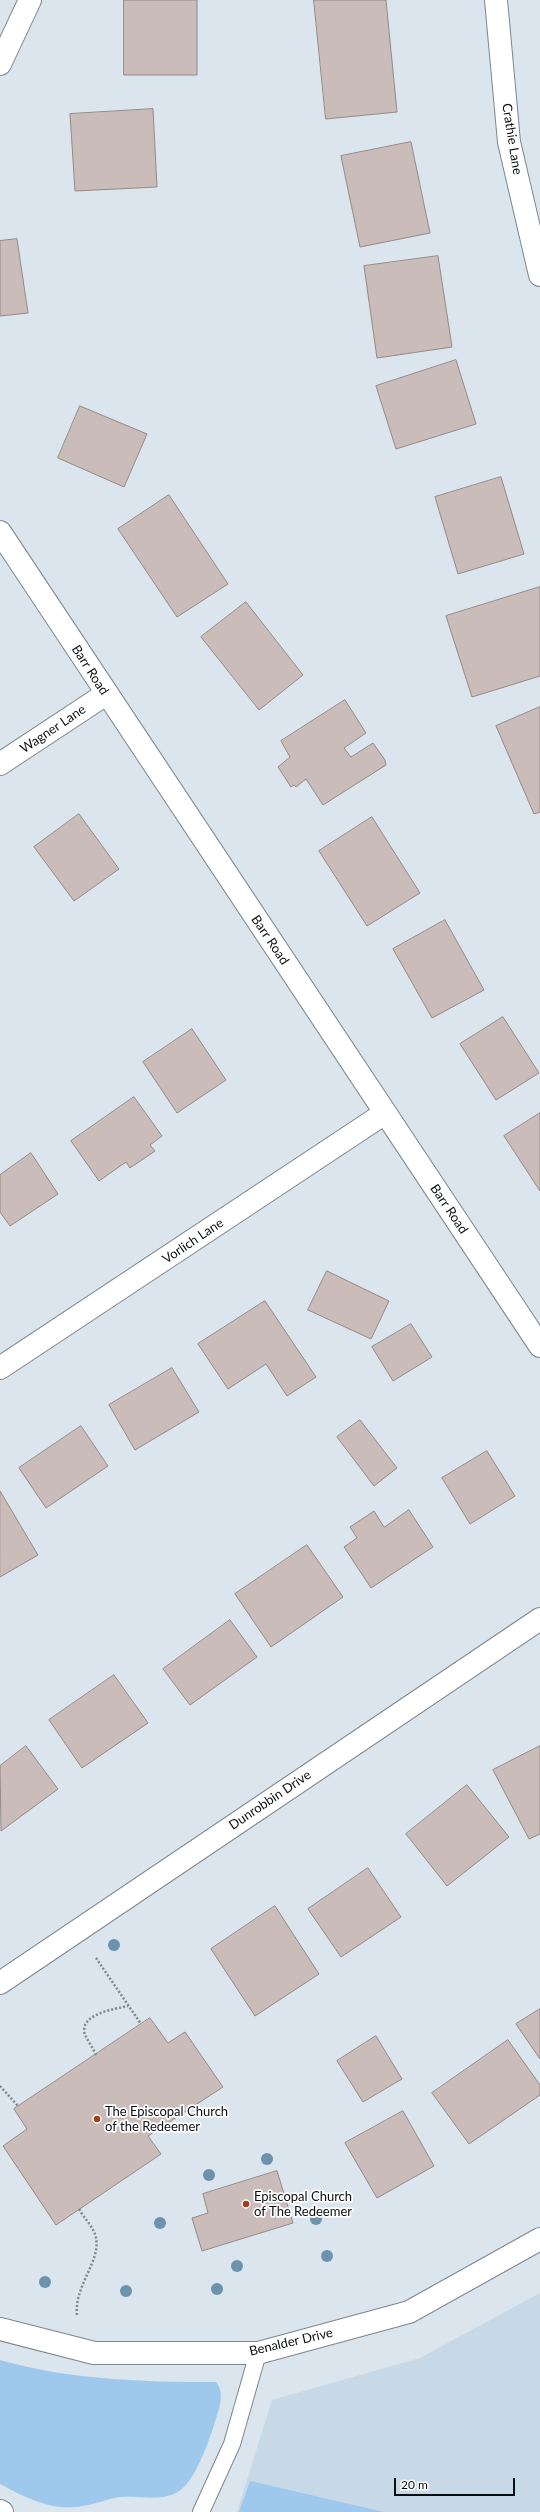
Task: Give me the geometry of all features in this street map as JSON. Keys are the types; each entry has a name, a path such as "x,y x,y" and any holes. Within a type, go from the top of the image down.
{"street":[{"path":"0,64 30,0"},
{"name":"Crathie Lane","path":"496,0 509,142 540,275"},
{"name":"Barr Road","path":"0,532 106,694 540,1346"},
{"name":"Wagner Lane","path":"0,764 106,694"},
{"name":"Vorlich Lane","path":"0,1368 385,1113"},
{"name":"Dunrobbin Drive","path":"0,1983 77,1929 540,1619"},
{"name":"Benalder Drive","path":"0,2329 94,2353 258,2353 409,2312 540,2239"}],"lane":[{"path":"201,2512 232,2444 258,2353"}],"path":[{"path":"77,1929 141,2024"},
{"path":"96,2055 84,2033 86,2023 94,2015 128,2006"},
{"path":"0,2086 18,2106"},
{"path":"79,2209 96,2238 96,2254 84,2277 76,2306 81,2349"}],"shaded area":[{"path":"540,2293 540,2512 237,2512 272,2400 420,2358"},
{"path":"0,2360 27,2367 80,2376 134,2380 216,2382 219,2387 221,2397 219,2409 200,2463 183,2489 163,2497 117,2498 88,2505 61,2507 30,2499 19,2494 0,2484"},
{"path":"250,2481 384,2512 239,2512"}],"building":[{"path":"124,0 197,0 197,75 124,75"},
{"path":"314,0 386,0 397,112 326,119"},
{"path":"153,109 157,187 75,191 70,114"},
{"path":"411,142 430,233 360,247 341,156"},
{"path":"17,239 28,313 0,316 0,241"},
{"path":"438,256 452,347 377,358 364,266"},
{"path":"456,360 476,424 396,449 376,386"},
{"path":"80,406 147,434 124,487 58,458"},
{"path":"501,477 524,554 458,574 435,497"},
{"path":"169,495 228,584 177,617 118,529"},
{"path":"540,587 540,676 472,697 446,616"},
{"path":"246,602 303,675 259,710 201,637"},
{"path":"345,700 366,733 344,748 351,757 373,743 385,760 386,765 323,805 306,779 296,787 294,785 291,787 278,767 290,757 281,741"},
{"path":"540,707 540,812 534,814 496,726"},
{"path":"79,814 119,869 74,901 34,847"},
{"path":"372,817 420,893 367,926 319,851"},
{"path":"445,920 484,990 432,1018 393,949"},
{"path":"503,1017 539,1073 496,1100 460,1044"},
{"path":"192,1029 226,1080 177,1113 143,1062"},
{"path":"134,1097 162,1136 150,1145 155,1151 130,1168 126,1162 99,1181 71,1141"},
{"path":"540,1113 540,1191 504,1136"},
{"path":"31,1153 58,1194 10,1226 0,1212 0,1175"},
{"path":"327,1271 389,1301 371,1339 308,1310"},
{"path":"265,1301 316,1377 287,1396 266,1364 228,1389 198,1344"},
{"path":"411,1324 432,1357 393,1381 372,1347"},
{"path":"172,1368 199,1412 135,1450 109,1405"},
{"path":"360,1420 397,1468 374,1486 337,1437"},
{"path":"81,1426 108,1466 46,1508 19,1468"},
{"path":"487,1451 515,1496 470,1524 442,1478"},
{"path":"0,1491 38,1555 0,1577"},
{"path":"409,1510 433,1547 371,1588 344,1547 357,1538 350,1527 374,1511 384,1527"},
{"path":"307,1545 343,1597 271,1647 235,1594"},
{"path":"230,1620 257,1657 190,1705 163,1669"},
{"path":"114,1675 148,1723 82,1768 49,1720"},
{"path":"26,1746 58,1789 1,1831 0,1766"},
{"path":"540,1746 540,1834 529,1839 493,1770"},
{"path":"467,1785 509,1837 447,1886 406,1834"},
{"path":"368,1868 401,1917 341,1957 308,1909"},
{"path":"275,1906 319,1974 255,2016 211,1949"},
{"path":"540,2009 540,2059 516,2024"},
{"name":"The Episcopal Church of the Redeemer","path":"150,2018 168,2043 185,2032 223,2087 148,2136 161,2154 56,2225 3,2146 27,2129 14,2109"},
{"path":"376,2036 402,2079 363,2102 337,2061"},
{"path":"508,2040 540,2085 540,2095 469,2144 432,2093"},
{"path":"403,2111 434,2166 377,2198 345,2143"},
{"name":"Episcopal Church of The Redeemer","path":"277,2171 293,2223 202,2251 192,2218 208,2213 203,2194"}],"place":[{"name":"The Episcopal Church of the Redeemer","path":"97,2119"},
{"name":"Episcopal Church of The Redeemer","path":"246,2204"}]}
